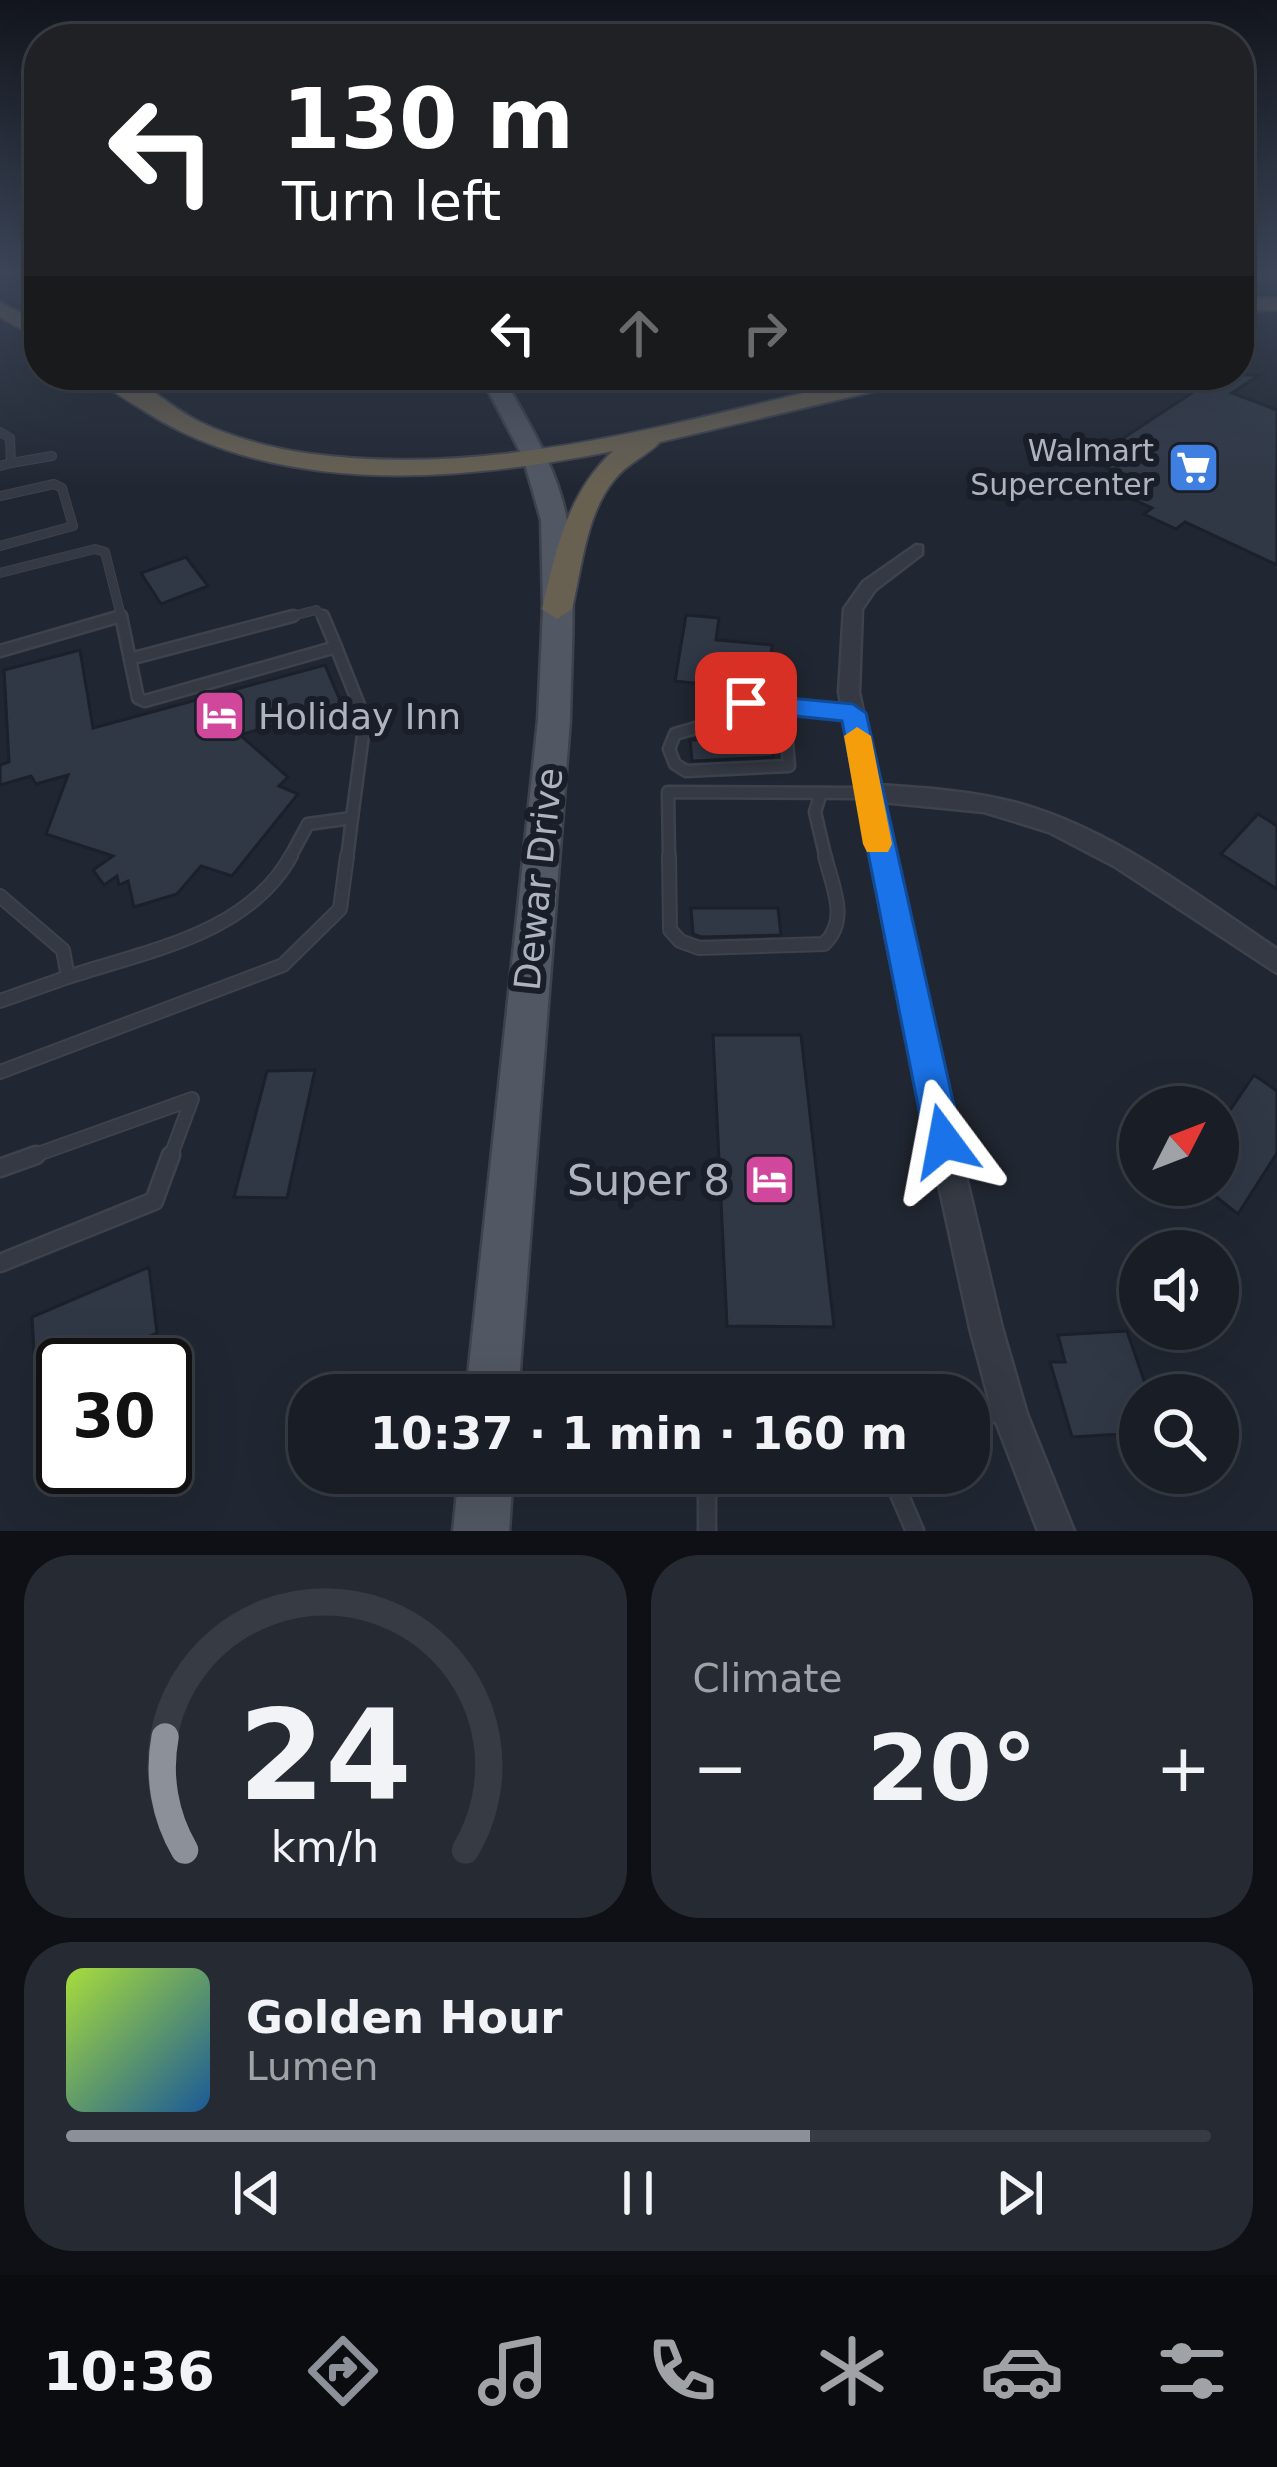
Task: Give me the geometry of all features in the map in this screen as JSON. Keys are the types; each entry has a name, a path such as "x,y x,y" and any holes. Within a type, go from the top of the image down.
{"highway":[{"path":"129,390 182,424 216,438 286,456 399,466 535,457 847,390"},
{"path":"556,609 587,496 596,479 633,448 676,428"}],"main road":[{"name":"Dewar Drive","path":"494,1374 538,847 554,721 556,609 554,520 535,457 499,390"},
{"path":"481,1531 484,1494"}],"street":[{"path":"916,550 869,586 853,609 853,713 975,1281 1010,1414 1056,1531"},
{"path":"867,793 983,804 1063,830 1113,854 1277,962"}],"lane":[{"path":"0,432 10,438 11,463"},
{"path":"0,466 52,456"},
{"path":"0,496 54,484 62,488 73,526 0,546"},
{"path":"0,573 95,549 105,552 138,698 146,700 335,647"},
{"path":"0,1072 283,965 340,909 364,720 322,613 316,610 130,659"},
{"path":"0,651 121,616"},
{"path":"708,700 853,713"},
{"path":"784,707 786,728 789,766 686,771 675,764 669,749 675,734 692,727 786,728"},
{"path":"821,793 815,812 840,919 836,933 824,944 699,948 680,941 670,929 668,792 867,793"},
{"path":"0,1001 209,931 275,885 308,824 352,818"},
{"path":"0,896 63,950 68,977"},
{"path":"0,1168 192,1099 154,1201 0,1263"},
{"path":"990,1414 1010,1414"},
{"path":"707,1494 707,1531"},
{"path":"899,1494 915,1531"}],"building":[{"name":"Walmart Supercenter","path":"1196,390 1236,390 1232,393 1277,410 1277,565 1185,522 1176,529 1144,514 1152,508 1109,488 1126,476 1090,460"},
{"path":"186,557 208,586 161,604 141,573"},
{"path":"686,615 719,618 716,640 772,645 770,667 713,661 710,685 675,681"},
{"path":"80,650 93,728 325,665 342,705 240,735 288,777 279,786 298,794 232,876 201,866 177,894 134,907 128,881 119,885 117,876 104,885 93,870 113,856 46,834 68,775 36,784 31,776 0,785 0,765 9,762 4,670"},
{"path":"770,738 773,757 692,761 690,740"},
{"path":"1258,814 1277,826 1277,889 1221,854"},
{"path":"691,908 778,908 781,935 701,937 693,934"},
{"name":"Super 8","path":"713,1035 801,1035 834,1327 727,1326"},
{"path":"315,1070 287,1198 234,1197 267,1071"},
{"path":"1254,1075 1277,1091 1277,1153 1238,1214 1228,1206 1239,1206 1239,1097"},
{"path":"149,1267 157,1333 146,1338 36,1338 36,1387 32,1317"},
{"path":"1119,1331 1119,1350 1134,1350 1142,1374 1119,1374 1119,1434 1072,1437 1050,1362 1065,1362 1058,1335"}],"slow traffic":[{"path":"857,736 878,844"}],"place":[{"name":"Walmart Supercenter","path":"1193,468"},
{"name":"Holiday Inn","path":"219,716"},
{"name":"Super 8","path":"769,1180"}],"route":[{"path":"746,703 853,713 944,1141"}]}
